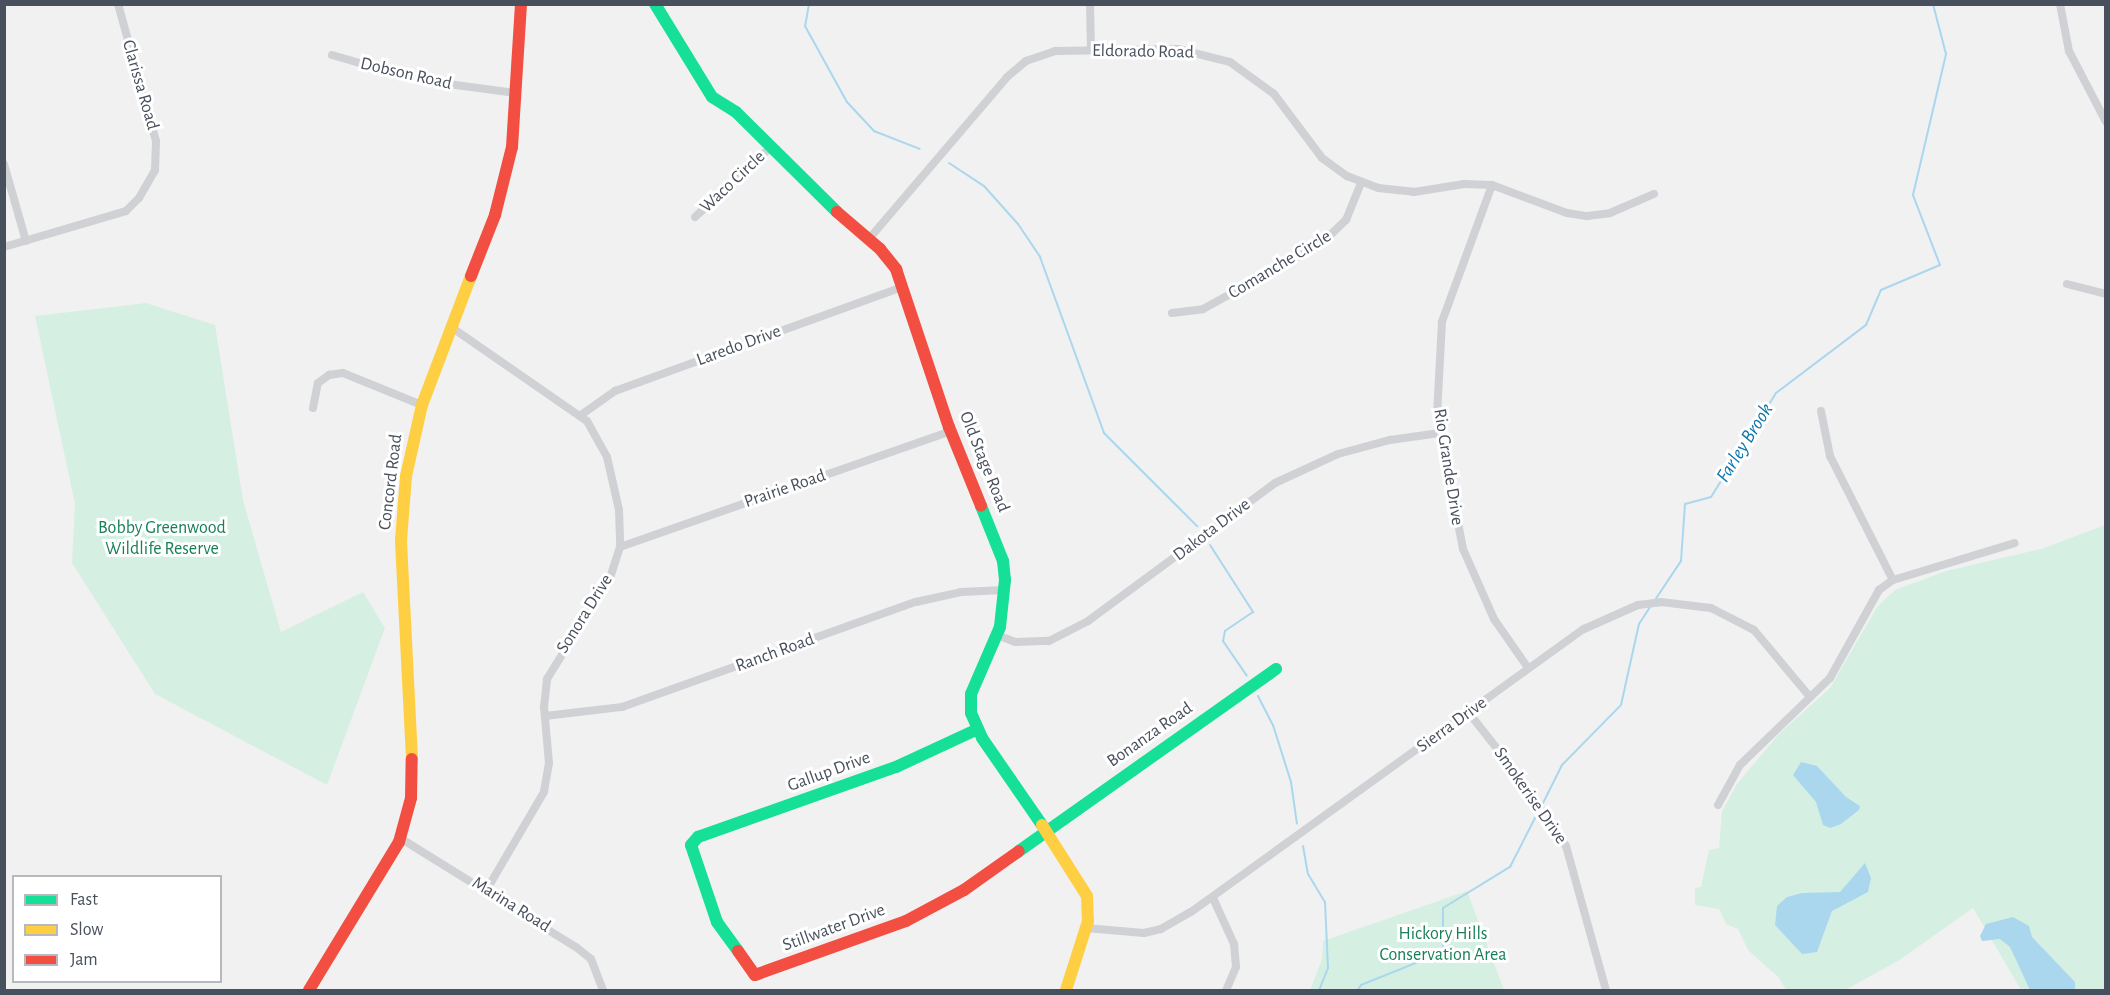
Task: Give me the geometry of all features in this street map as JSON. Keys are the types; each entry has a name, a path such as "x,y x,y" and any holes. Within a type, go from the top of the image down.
{"street":[{"name":"Clarissa Road","path":"4,247 126,211 139,198 155,170 156,141 118,4"},
{"name":"Concord Road","path":"309,990 400,838 411,798 413,770 402,509 422,405 495,215 512,147 521,4"},
{"name":"Old Stage Road","path":"655,4 712,97 736,112 810,189 896,268 951,430 1002,561 1004,590 997,634 971,694 971,713 978,729 1045,832 1077,876 1087,896 1086,928 1066,990"},
{"path":"1090,4 1091,50"},
{"path":"2060,4 2069,51 2106,122"},
{"name":"Eldorado Road","path":"868,240 1020,65 1048,52 1189,50 1230,62 1274,94 1322,158 1361,183 1413,192 1464,184 1492,185 1580,215 1610,213 1654,194"},
{"name":"Dobson Road","path":"332,55 418,80 516,93"},
{"name":"Waco Circle","path":"695,217 771,147"},
{"path":"4,164 26,241"},
{"name":"Comanche Circle","path":"1172,313 1203,309 1321,244 1346,220 1361,183"},
{"name":"Rio Grande Drive","path":"1492,185 1442,322 1437,361 1440,434 1455,518 1475,581 1494,619 1528,668"},
{"path":"2067,284 2106,294"},
{"name":"Laredo Drive","path":"580,415 615,392 902,287"},
{"name":"Sonora Drive","path":"451,327 580,415 596,435 607,458 619,510 620,547 601,596 551,670 545,687 549,763 544,792 487,889"},
{"path":"313,408 318,383 329,375 343,373 422,405"},
{"path":"1821,411 1830,456 1893,580"},
{"name":"Prairie Road","path":"620,547 951,430"},
{"name":"Dakota Drive","path":"997,634 1015,642 1049,642 1088,621 1275,483 1347,451 1390,440 1440,434"},
{"path":"1718,805 1740,765 1830,678 1879,590 1893,580 2015,543"},
{"name":"Ranch Road","path":"545,716 622,707 916,602 961,592 1004,590"},
{"name":"Sierra Drive","path":"1086,928 1144,933 1161,929 1213,898 1528,668 1610,615 1638,605 1682,603 1711,608 1754,630 1810,697"},
{"name":"Bonanza Road","path":"1045,832 1276,669"},
{"name":"Smokerise Drive","path":"1469,713 1517,774 1566,846 1606,990"},
{"name":"Gallup Drive","path":"691,845 698,837 896,767 978,729"},
{"name":"Stillwater Drive","path":"691,845 717,922 754,975 906,921 964,890 1045,832"},
{"name":"Marina Road","path":"400,838 487,889 576,947 591,959 603,990"},
{"path":"1213,898 1234,944 1236,967 1226,990"}],"green space":[{"name":"Bobby Greenwood Wildlife Reserve","path":"146,303 215,325 243,500 281,632 363,592 385,628 327,785 155,694 72,563 75,504 35,316"},
{"path":"2105,525 2105,990 2021,990 1973,908 1898,961 1845,990 1786,990 1778,977 1748,950 1738,929 1726,924 1719,909 1695,905 1695,888 1701,887 1709,850 1719,848 1722,811 1737,784 1779,734 1830,688 1877,607 1895,590 1946,571 2041,549"},
{"name":"Hickory Hills Conservation Area","path":"1467,891 1504,990 1310,990 1322,959 1323,941"}],"water":[{"path":"1801,762 1817,766 1846,797 1860,806 1859,810 1841,824 1830,828 1823,825 1816,802 1793,775"},
{"path":"1865,863 1871,878 1868,892 1832,911 1817,952 1802,954 1775,925 1777,906 1787,897 1802,893 1840,892"},
{"path":"2013,917 2029,926 2032,937 2075,982 2075,990 2030,990 2010,947 2000,939 1982,941 1980,936 1986,924"}],"waterway":[{"path":"809,4 805,26 847,102 874,131 920,149"},
{"name":"Farley Brook","path":"1655,600 1681,561 1685,504 1711,497 1776,393 1866,325 1881,290 1940,265 1913,195 1946,54 1933,4"},
{"path":"949,163 984,186 1018,224 1040,257 1104,433 1197,526"},
{"path":"1210,545 1253,612 1225,631 1223,641 1247,676"},
{"name":"Farley Brook","path":"1542,805 1562,765 1621,705 1639,624 1650,607"},
{"path":"1258,696 1273,725 1291,782 1297,824"},
{"name":"Farley Brook","path":"1358,990 1361,985 1443,952 1443,908 1510,867 1539,810"},
{"path":"1303,846 1308,874 1325,902 1328,968 1319,990"}],"traffic: fast":[{"path":"655,4 712,97 736,112 837,212"},
{"path":"981,506 1003,561 1005,580 1000,627 971,694 971,713 982,738 1042,825"},
{"path":"1019,851 1276,669"},
{"path":"738,951 717,922 691,845 698,837 896,767 978,729"}],"traffic: slow":[{"path":"412,759 401,540 406,476 422,405 471,276"},
{"path":"1042,825 1087,896 1088,921 1066,990"}],"traffic: jam":[{"path":"471,276 495,215 512,147 521,4"},
{"path":"837,212 880,249 896,269 949,427 981,506"},
{"path":"309,990 399,842 411,798 412,759"},
{"path":"738,951 755,975 906,921 964,890 1019,851"}]}
